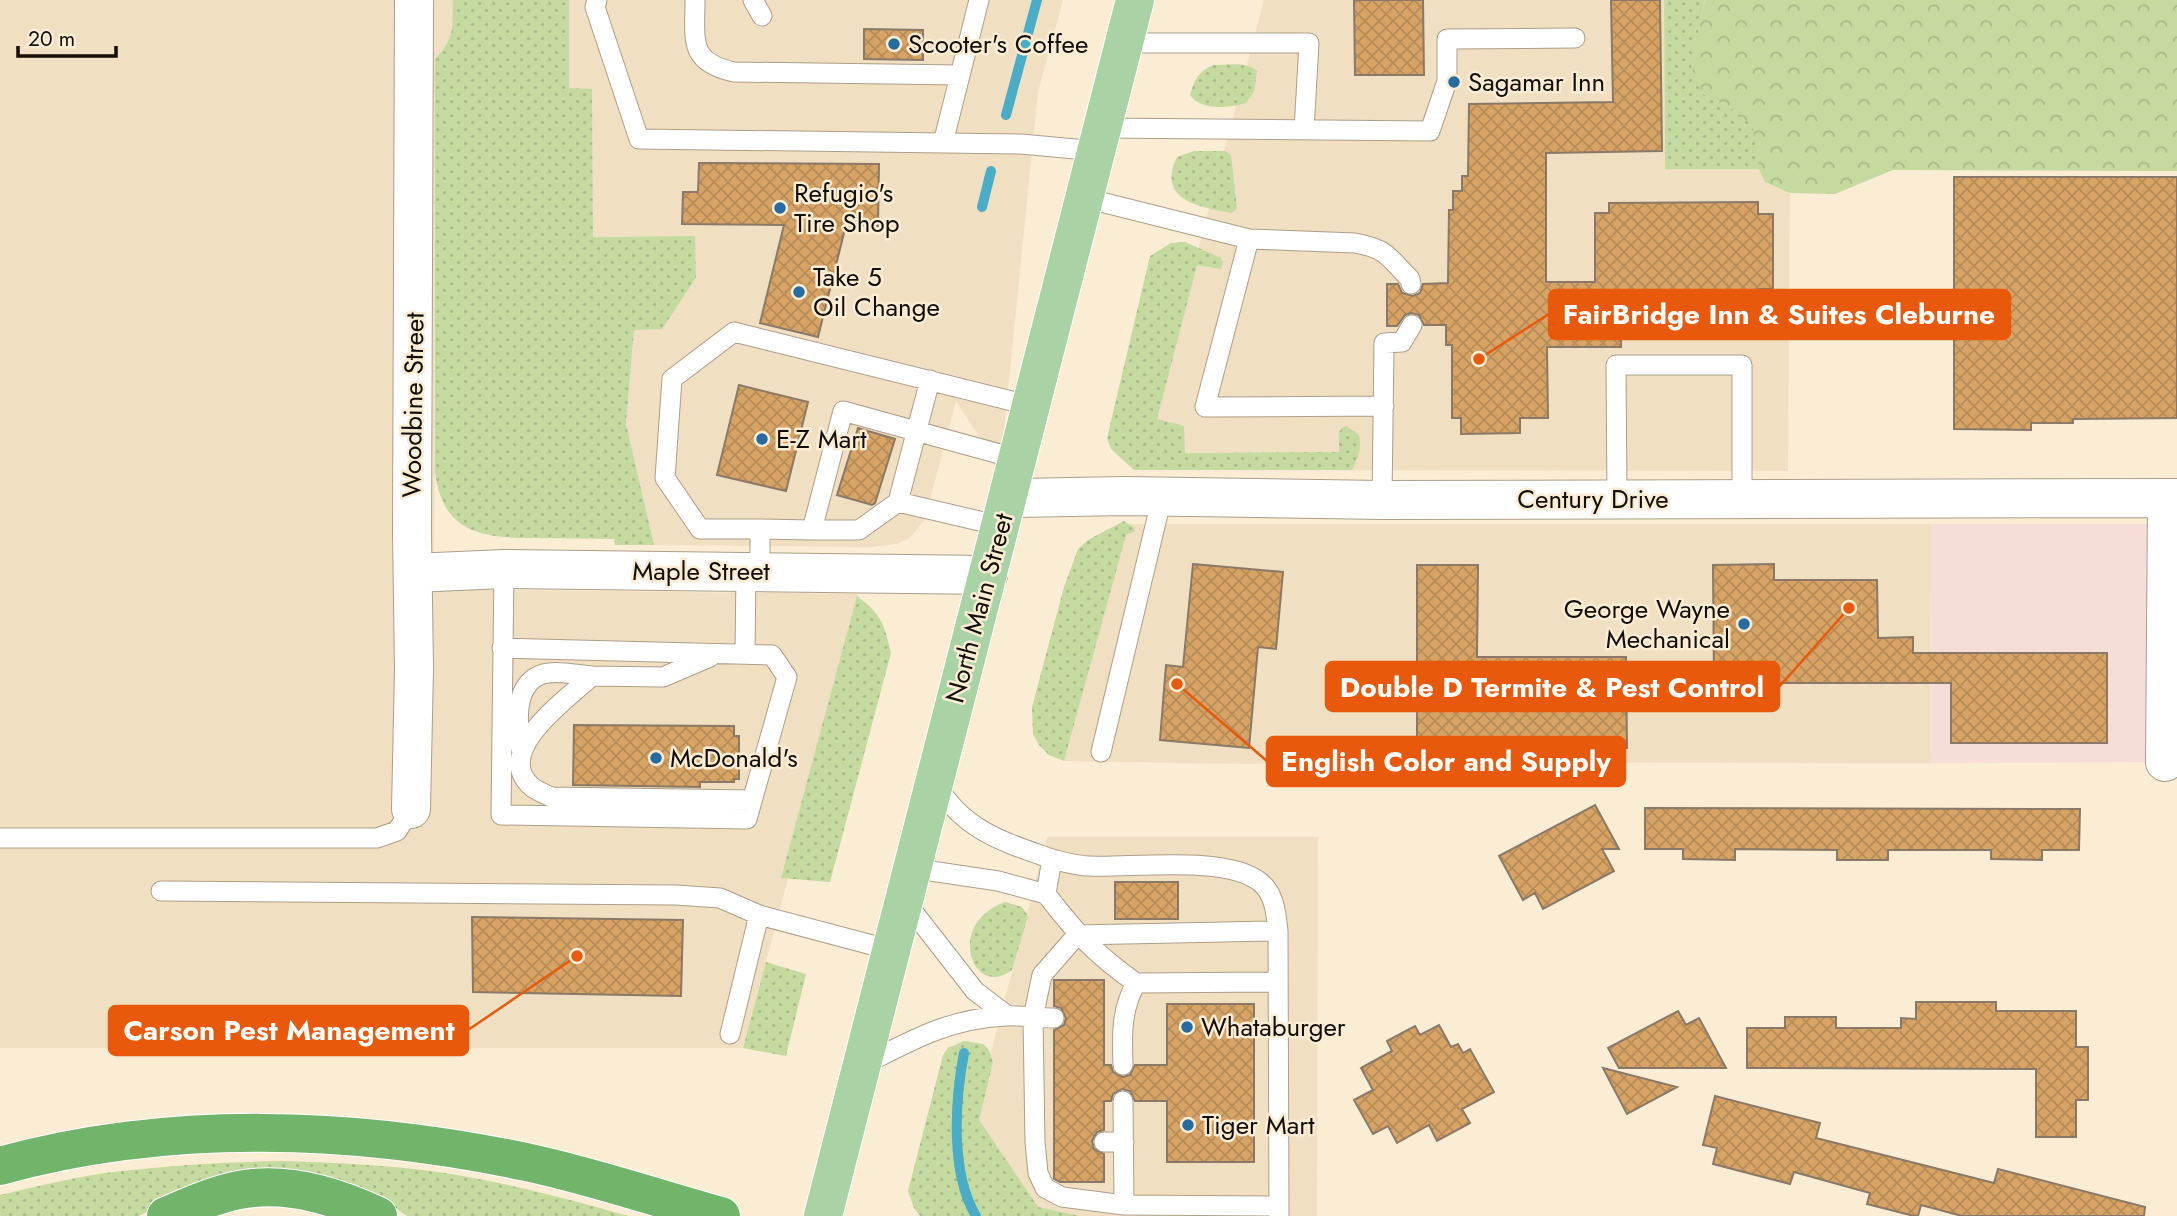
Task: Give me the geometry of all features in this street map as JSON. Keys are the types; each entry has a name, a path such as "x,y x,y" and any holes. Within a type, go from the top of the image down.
{"highway":[{"path":"0,1166 29,1158 119,1143 200,1134 284,1132 454,1148 530,1163 721,1216"},
{"path":"166,1216 200,1202 253,1188 307,1191 378,1216"}],"main road":[{"name":"North Main Street","path":"823,1216 1135,0"}],"street":[{"name":"Woodbine Street","path":"411,809 414,0"},
{"name":"Century Drive","path":"1005,512 1162,497 1382,500 2172,498"},
{"path":"2165,762 2172,498"},
{"name":"Maple Street","path":"413,573 504,569 988,575"}],"lane":[{"path":"597,0 595,8 639,139 1021,144 1304,130 1430,131 1447,81 1447,39 1575,38"},
{"path":"695,0 695,40 700,56 715,68 734,72 960,75"},
{"path":"943,143 979,0"},
{"path":"1125,43 1309,43 1304,130"},
{"path":"1086,198 1249,239 1355,243 1369,246 1383,250 1410,279 1411,284"},
{"path":"1249,239 1205,407 1384,406"},
{"path":"1382,500 1384,343 1402,342 1412,325"},
{"path":"930,380 898,502 859,530 700,529 665,478 672,379 734,332 930,380 1032,406"},
{"path":"1617,499 1616,365 1742,365 1742,499"},
{"path":"812,530 843,411 1018,459"},
{"path":"1101,751 1162,497"},
{"path":"898,502 1005,512"},
{"path":"745,654 760,529"},
{"path":"502,648 772,655 787,677 747,819 501,815 502,648 504,569"},
{"path":"717,654 663,677 551,673 537,676 528,686 519,706 517,720 521,749 520,768 531,787 551,797 752,800"},
{"path":"521,749 535,729 592,676"},
{"path":"934,780 947,803 972,825 998,840 1052,859 1086,866 1211,866 1236,871 1261,883 1275,905 1278,932 1279,1211 1124,1205 1062,1197 1045,1188 1038,1173 1044,1142 1033,1018 1042,975 1077,935 1278,932"},
{"path":"0,838 377,838 397,831 411,809"},
{"path":"1046,894 1052,859"},
{"path":"1008,1016 975,991 930,937 907,884 998,881 1046,894 1077,935 1105,961 1136,983 1278,982"},
{"path":"161,891 676,895 720,898 759,915 891,950"},
{"path":"730,1034 759,915"},
{"path":"1122,1065 1113,1018 1136,983"},
{"path":"862,1066 924,1033 965,1020 1008,1016 1054,1018"},
{"path":"1124,1101 1114,1142 1124,1205"}],"shaded area":[{"path":"0,0 453,0 453,30 449,44 435,59 433,589 858,594 781,878 788,879 743,1048 0,1048"},
{"path":"569,0 1063,0 1038,92 1000,469 956,401 925,519 911,537 897,544 871,547 654,545 626,424 634,330 662,328 696,279 695,236 593,237 592,90 569,89"},
{"path":"1264,0 1664,0 1665,169 1790,169 1788,471 1140,470"},
{"path":"1128,524 1931,524 1930,763 1248,764 1064,761"},
{"path":"1931,524 2177,524 2177,762 1930,763"},
{"path":"1047,837 1318,837 1317,1216 1034,1216 1001,1182 976,1110"}],"green space":[{"path":"453,0 569,0 569,88 592,89 593,237 695,236 696,278 662,329 634,330 626,424 654,545 615,545 614,539 520,538 485,534 457,521 447,509 440,493 435,472 435,59 450,38"},
{"path":"1664,0 1705,0 1701,18 1703,94 1733,109 1753,125 1759,169 1665,169"},
{"path":"1705,0 2177,0 2177,171 1893,170 1835,194 1790,193 1765,182 1759,169 1752,125 1733,109 1703,94 1691,66"},
{"path":"1213,65 1242,65 1257,71 1254,92 1246,103 1224,107 1208,106 1190,95 1198,77"},
{"path":"1194,151 1225,151 1231,155 1237,209 1231,213 1194,204 1176,192 1172,183 1172,172 1177,157"},
{"path":"1185,242 1221,258 1223,263 1221,269 1197,265 1157,419 1184,426 1185,453 1339,452 1339,432 1347,426 1359,435 1360,440 1359,453 1352,470 1134,470 1111,449 1107,438 1150,256 1171,243"},
{"path":"1124,521 1135,531 1126,535 1064,761 1049,755 1039,745 1033,734 1032,707 1064,587 1078,549 1088,540"},
{"path":"857,596 881,621 891,653 830,882 781,878"},
{"path":"1005,902 1022,907 1028,916 1012,970 998,977 986,975 977,967 971,956 970,941 975,926 986,912"},
{"path":"766,962 806,974 786,1056 743,1048"},
{"path":"964,1041 983,1044 989,1050 993,1062 979,1120 1038,1207 1080,1216 920,1216 914,1208 908,1191 943,1055 948,1048"},
{"path":"284,1161 385,1166 445,1173 537,1192 628,1216 407,1216 391,1205 183,1192 139,1216 0,1216 0,1195 76,1178 162,1167"}],"building":[{"path":"1354,0 1423,0 1424,75 1355,75"},
{"path":"1611,0 1660,0 1662,151 1546,153 1546,282 1595,282 1595,213 1609,213 1609,203 1758,202 1758,214 1773,214 1773,289 1758,289 1758,310 1621,310 1621,347 1547,347 1548,418 1520,418 1520,433 1461,434 1461,418 1452,418 1452,345 1446,345 1446,325 1424,325 1419,315 1411,313 1405,315 1397,326 1387,326 1387,284 1398,284 1402,293 1413,296 1420,293 1423,284 1448,283 1449,210 1453,210 1453,191 1462,191 1462,176 1468,176 1469,104 1613,102"},
{"name":"Scooter's Coffee","path":"864,29 923,30 923,60 864,59"},
{"name":"Refugio's Tire Shop","path":"699,163 879,164 878,226 846,225 818,337 760,323 784,225 682,224 683,192 698,192"},
{"path":"1954,177 2177,177 2177,418 2073,419 2073,423 2031,423 2031,430 1954,429"},
{"name":"E-Z Mart","path":"739,385 808,402 786,491 717,475"},
{"name":"E-Z Mart","path":"858,428 895,439 875,503 872,505 837,495"},
{"path":"1193,564 1283,572 1276,649 1258,647 1249,748 1160,740 1166,665 1183,667"},
{"path":"1774,564 1774,580 1877,580 1878,638 1913,637 1913,653 2107,653 2107,743 1951,743 1951,683 1714,683 1713,565"},
{"path":"1417,565 1478,565 1477,657 1626,657 1627,748 1417,748"},
{"name":"McDonald's","path":"574,725 734,726 734,736 739,736 739,779 734,779 734,782 700,782 700,787 573,785"},
{"path":"1595,805 1619,849 1602,849 1614,871 1543,909 1535,893 1523,900 1499,856"},
{"path":"1645,808 2080,809 2079,850 2042,850 2042,860 1991,859 1991,850 1888,850 1888,860 1837,860 1837,850 1735,849 1735,860 1683,859 1683,849 1645,849"},
{"path":"1115,882 1178,882 1178,919 1115,919"},
{"path":"472,917 683,920 681,996 473,992"},
{"path":"1054,980 1104,980 1104,1065 1111,1065 1113,1072 1123,1077 1130,1075 1135,1065 1167,1065 1167,1004 1254,1004 1254,1162 1167,1162 1167,1101 1135,1101 1130,1091 1122,1089 1113,1094 1111,1101 1104,1101 1104,1130 1097,1132 1092,1141 1094,1149 1104,1154 1104,1182 1060,1182 1054,1179 1054,1030 1064,1025 1066,1018 1061,1008 1054,1006"},
{"path":"1916,1002 1996,1002 1996,1011 2076,1011 2076,1047 2088,1047 2088,1100 2076,1100 2076,1137 2036,1137 2036,1069 1747,1068 1747,1028 1785,1028 1785,1017 1836,1017 1836,1028 1901,1028 1901,1018 1916,1019"},
{"path":"1678,1011 1686,1025 1699,1018 1726,1068 1619,1068 1608,1048"},
{"path":"1439,1025 1451,1047 1458,1044 1463,1053 1470,1049 1494,1092 1462,1109 1470,1123 1437,1141 1429,1125 1397,1143 1388,1126 1373,1134 1354,1100 1373,1090 1361,1068 1392,1051 1387,1041 1415,1026 1420,1035"},
{"path":"1603,1068 1677,1087 1627,1114"},
{"path":"1715,1096 1820,1123 1816,1138 1994,1183 1998,1169 2145,1207 2144,1216 1962,1216 1921,1205 1918,1216 1914,1216 1867,1204 1870,1193 1794,1172 1790,1184 1713,1164 1717,1148 1703,1145"}],"waterway":[{"path":"1006,115 1037,0"},
{"path":"982,207 991,171"},
{"path":"964,1053 958,1092 958,1158 968,1199 976,1216"}],"place":[{"name":"Scooter's Coffee","path":"894,44"},
{"name":"Sagamar Inn","path":"1454,82"},
{"name":"Refugio's Tire Shop","path":"780,208"},
{"name":"Take 5 Oil Change","path":"799,292"},
{"name":"FairBridge Inn & Suites Cleburne","path":"1479,359"},
{"name":"E-Z Mart","path":"762,439"},
{"name":"Double D Termite & Pest Control","path":"1849,608"},
{"name":"George Wayne Mechanical","path":"1744,624"},
{"name":"English Color and Supply","path":"1177,684"},
{"name":"McDonald's","path":"656,758"},
{"name":"Carson Pest Management","path":"577,956"},
{"name":"Whataburger","path":"1187,1027"},
{"name":"Tiger Mart","path":"1188,1125"}]}
